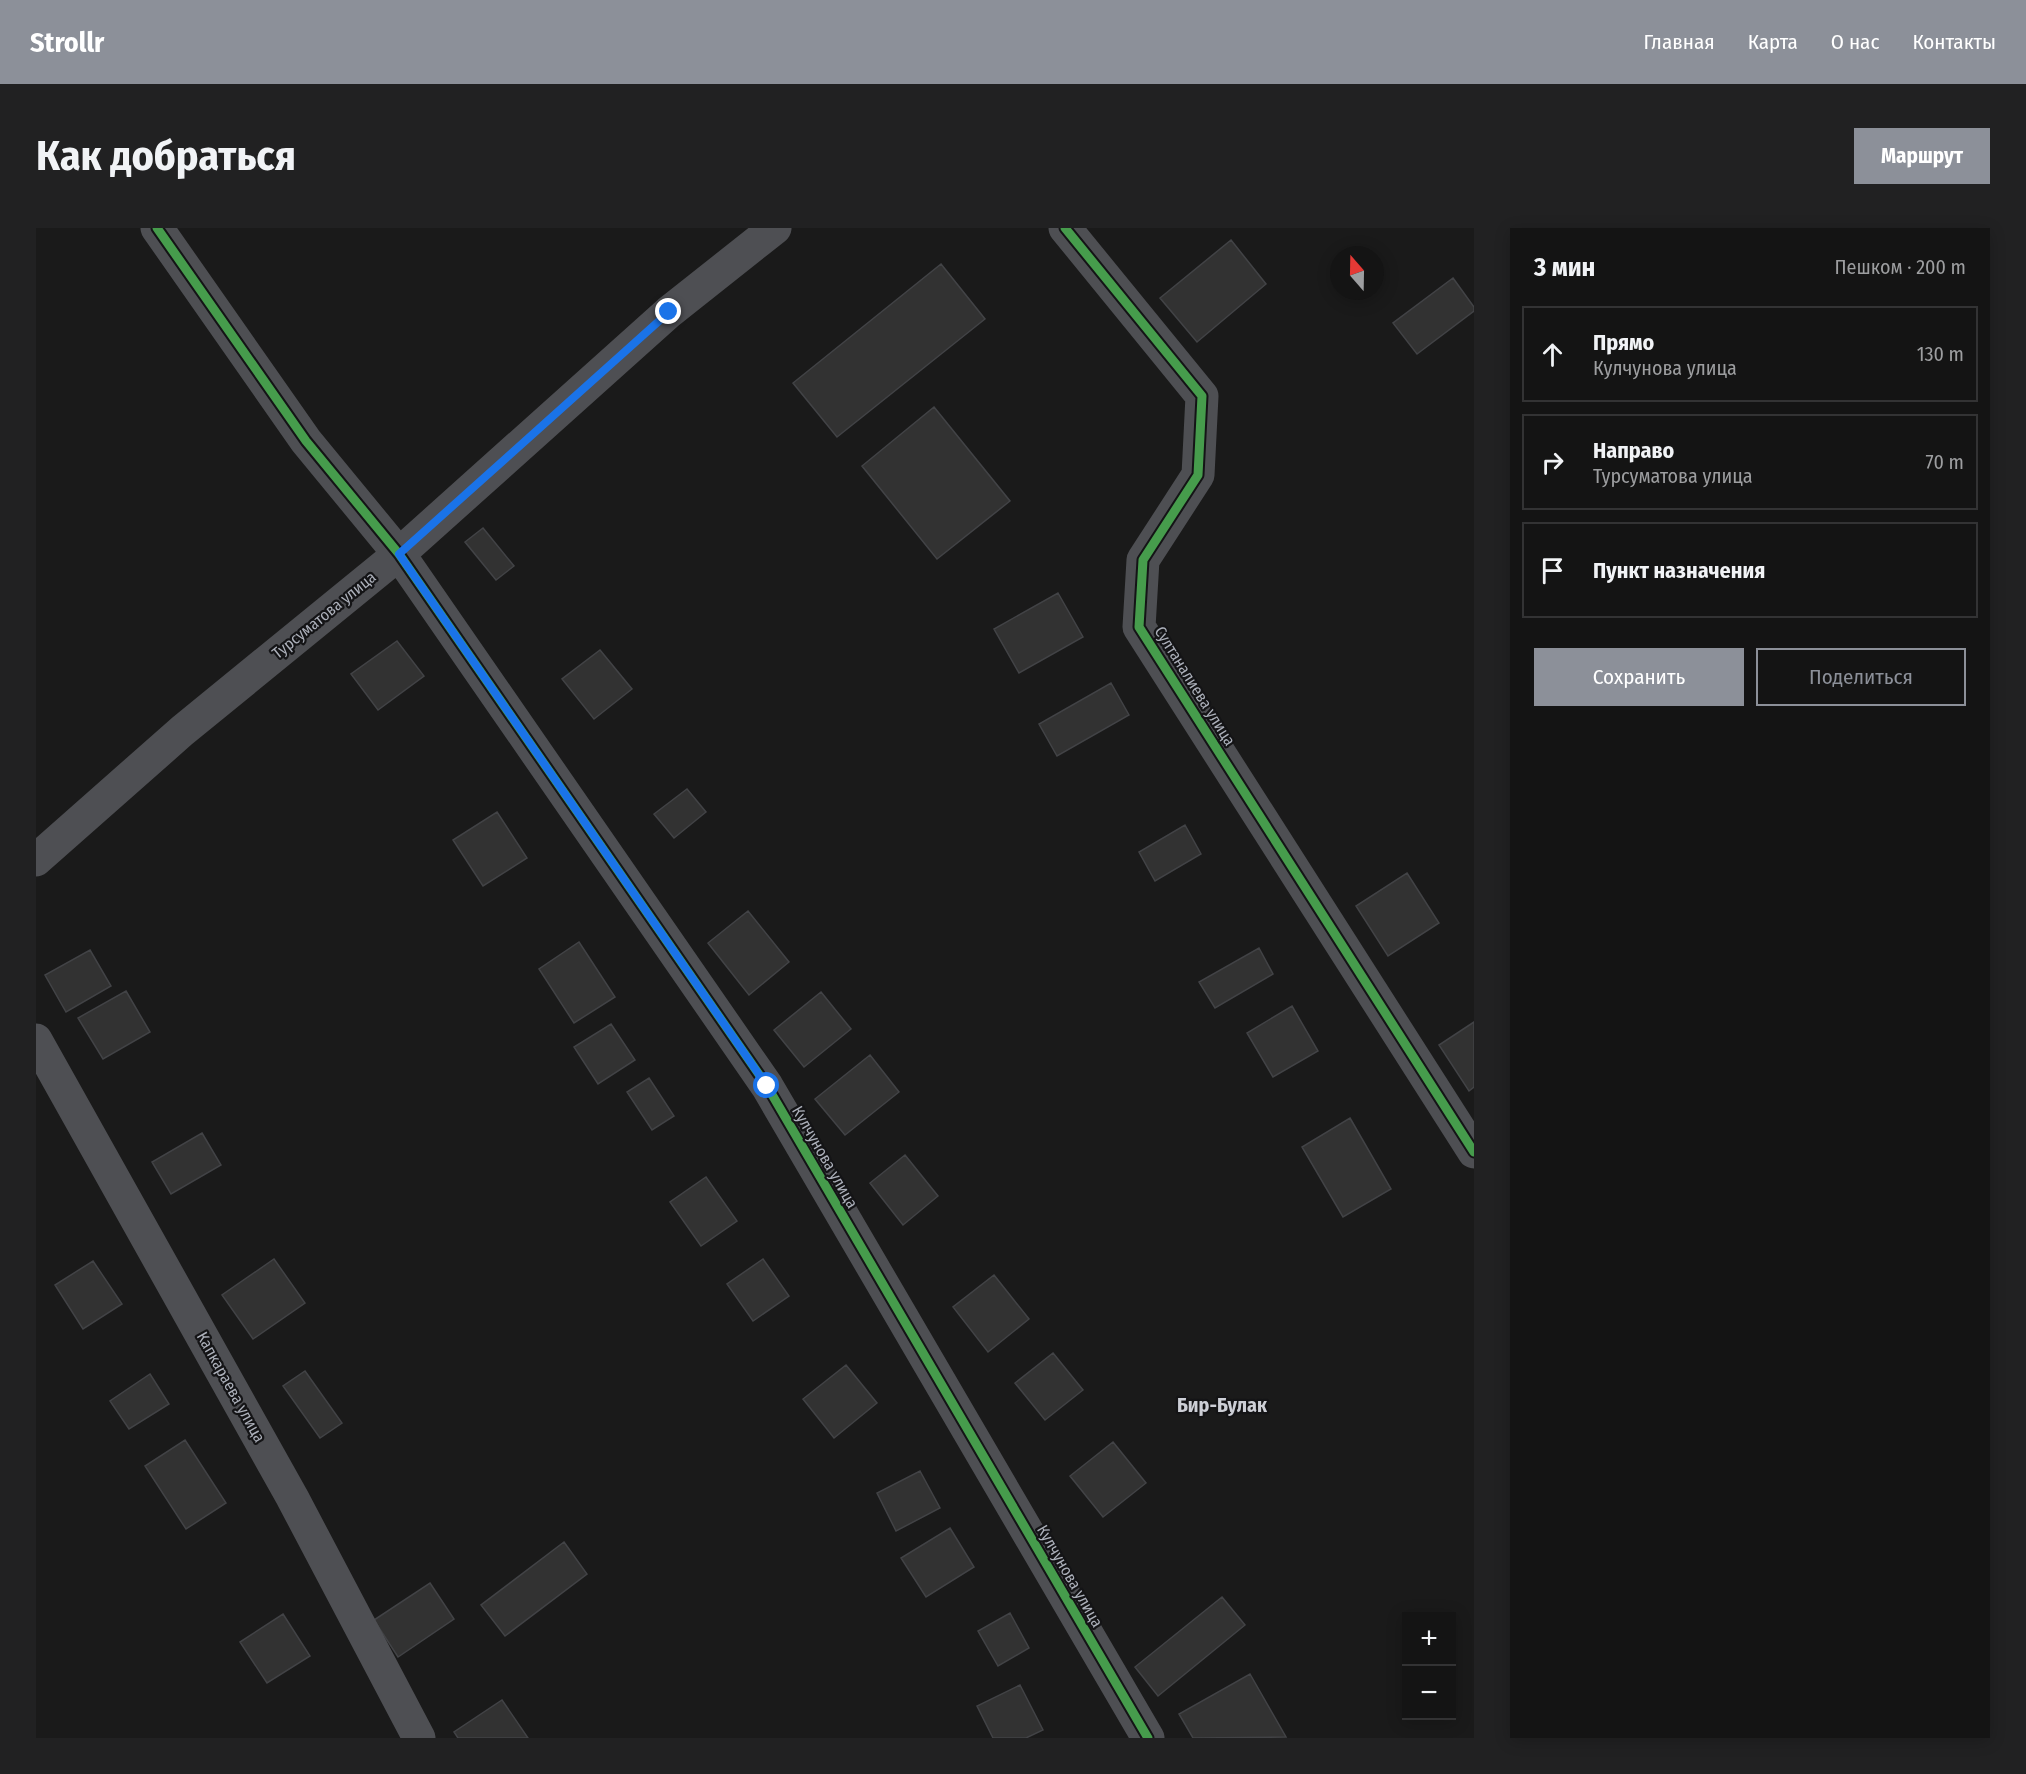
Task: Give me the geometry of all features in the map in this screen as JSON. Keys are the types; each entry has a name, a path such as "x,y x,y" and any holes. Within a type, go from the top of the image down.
{"street":[{"name":"Кулчунова улица","path":"157,228 306,441 399,554 767,1086 1149,1738"},
{"name":"Турсуматова улица","path":"36,860 182,731 399,554 669,312 775,228"},
{"name":"Султаналиева улица","path":"1065,228 1202,396 1198,475 1143,560 1139,627 1474,1152"},
{"name":"Капкараева улица","path":"36,1040 292,1497 419,1738"}],"building":[{"path":"1231,240 1266,284 1197,342 1160,298"},
{"path":"941,264 985,319 837,437 793,383"},
{"path":"1453,278 1474,307 1474,311 1417,354 1393,323"},
{"path":"934,407 1010,501 937,559 862,466"},
{"path":"483,528 514,566 496,580 465,542"},
{"path":"1058,593 1083,637 1019,673 994,629"},
{"path":"397,641 424,676 378,710 351,674"},
{"path":"600,650 632,689 594,719 562,679"},
{"path":"1111,683 1129,715 1057,756 1039,724"},
{"path":"687,789 706,812 674,838 654,814"},
{"path":"497,812 527,858 483,886 453,840"},
{"path":"1185,825 1201,854 1155,881 1139,852"},
{"path":"1407,873 1439,923 1388,956 1356,906"},
{"path":"748,911 789,962 749,995 708,943"},
{"path":"579,942 615,997 574,1023 539,969"},
{"path":"1259,948 1273,974 1215,1008 1199,982"},
{"path":"90,950 111,986 66,1012 45,975"},
{"path":"126,991 150,1032 103,1059 78,1018"},
{"path":"821,992 851,1029 804,1067 774,1030"},
{"path":"1292,1006 1318,1051 1273,1077 1247,1033"},
{"path":"1474,1022 1474,1087 1469,1091 1439,1045"},
{"path":"611,1024 635,1060 598,1084 574,1047"},
{"path":"870,1055 899,1092 845,1135 815,1099"},
{"path":"649,1078 674,1116 652,1130 627,1092"},
{"path":"1350,1118 1391,1189 1343,1217 1302,1147"},
{"path":"202,1133 221,1165 171,1194 152,1162"},
{"path":"905,1155 938,1196 903,1225 870,1183"},
{"path":"706,1177 737,1221 701,1246 670,1202"},
{"path":"274,1259 305,1303 253,1339 222,1295"},
{"path":"763,1259 789,1296 753,1321 727,1284"},
{"path":"93,1261 122,1304 83,1329 55,1285"},
{"path":"994,1275 1029,1319 988,1352 953,1307"},
{"path":"1053,1353 1083,1390 1045,1420 1015,1383"},
{"path":"846,1365 877,1403 834,1438 803,1399"},
{"path":"305,1371 342,1423 320,1438 283,1386"},
{"path":"150,1374 169,1404 129,1429 110,1401"},
{"path":"185,1440 226,1503 186,1529 145,1466"},
{"path":"1113,1442 1146,1483 1103,1517 1070,1476"},
{"path":"920,1471 940,1508 896,1531 877,1493"},
{"path":"950,1528 974,1567 926,1597 901,1558"},
{"path":"564,1542 587,1574 505,1636 481,1605"},
{"path":"430,1583 454,1619 398,1657 374,1620"},
{"path":"1222,1597 1245,1625 1158,1696 1135,1667"},
{"path":"1010,1613 1029,1648 998,1666 978,1631"},
{"path":"283,1614 310,1656 267,1683 240,1642"},
{"path":"1250,1674 1286,1737 1193,1738 1179,1714"},
{"path":"1020,1685 1043,1730 1026,1738 993,1738 977,1706"},
{"path":"502,1700 528,1738 458,1738 454,1732"}],"cycle path":[{"path":"157,228 306,441 399,554 767,1086 1148,1738"},
{"path":"1065,228 1202,396 1198,475 1143,560 1139,627 1474,1152"}],"district":[{"name":"Бир-Булак","path":"1222,1405"}],"route":[{"path":"669,312 399,554 767,1086"}]}
